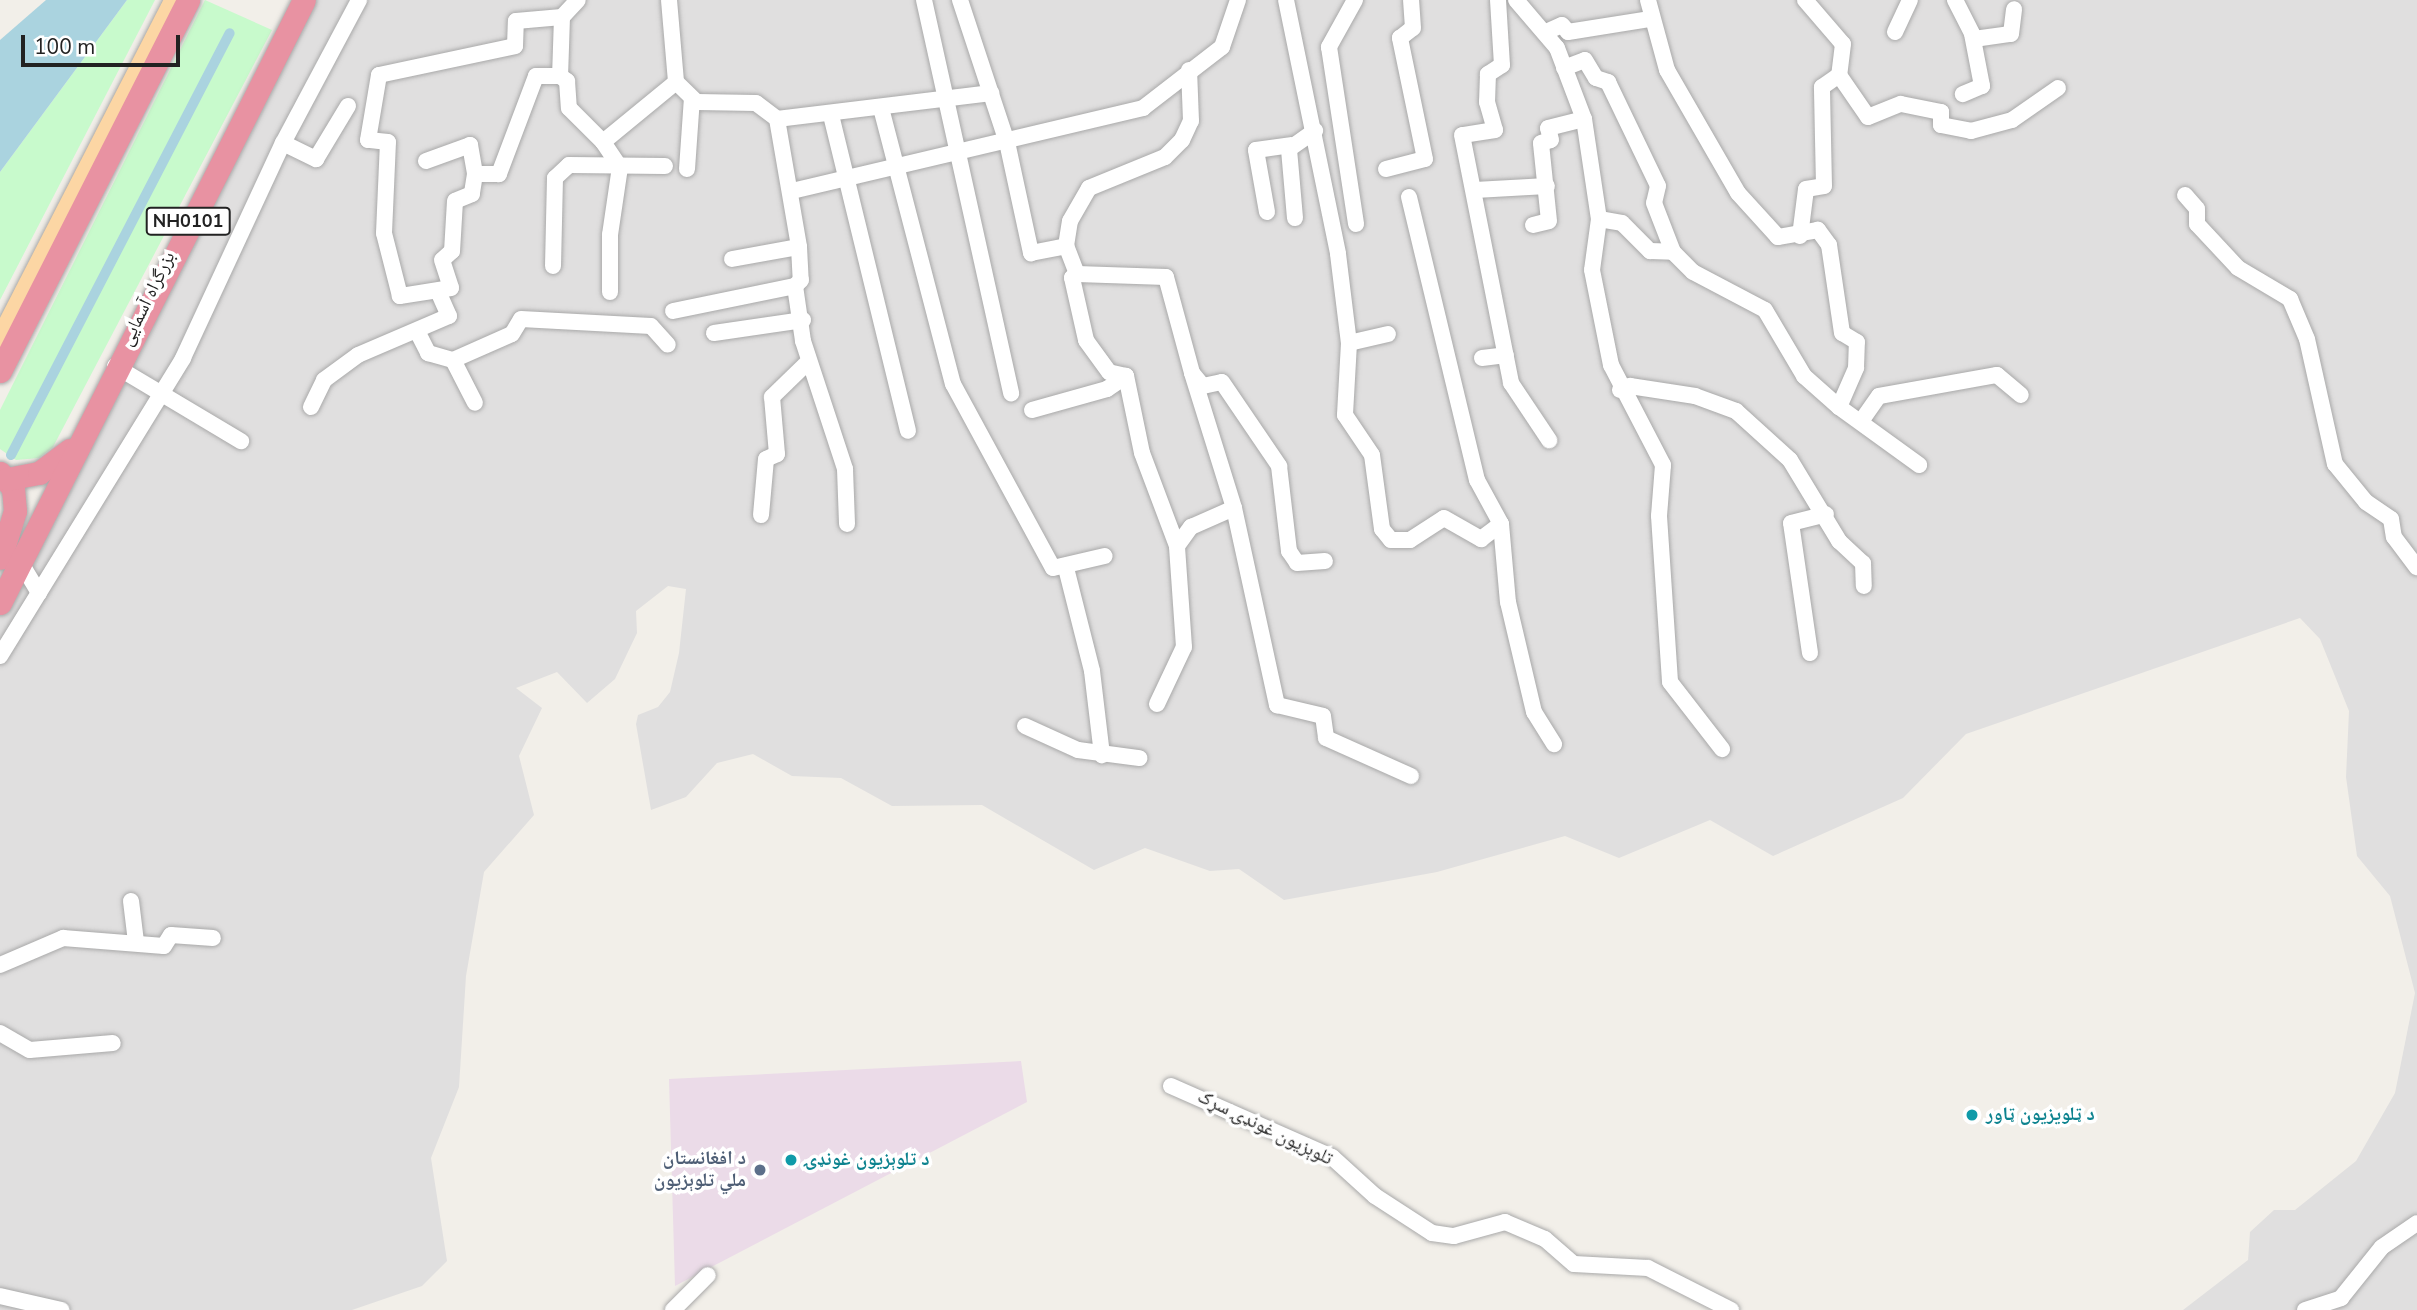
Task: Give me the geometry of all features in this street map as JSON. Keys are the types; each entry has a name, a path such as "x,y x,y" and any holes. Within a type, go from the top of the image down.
{"highway":[{"path":"0,371 188,0"},
{"name":"بزرگراه آسمایی","path":"10,561 76,444 304,0"},
{"name":"NH0101","path":"4,476 39,473 76,444"},
{"name":"بزرگراه آسمایی","path":"0,603 10,561 15,511 4,476"}],"main road":[{"path":"0,337 173,0"}],"street":[{"path":"0,656 161,396 283,143 359,0"},
{"path":"560,76 562,17 578,0"},
{"path":"668,0 676,82 692,98 703,104 756,103 777,120 792,191 801,280 795,286 704,299 673,311"},
{"path":"925,0 956,157 1011,393"},
{"path":"960,0 1007,142 1031,254 1066,246"},
{"path":"792,191 956,157 1143,108 1167,95 1189,70 1222,47 1238,0"},
{"path":"1286,0 1315,131 1349,343 1345,415 1372,454 1386,537 1422,538 1444,518 1481,539 1501,524"},
{"path":"1355,0 1329,47 1356,224"},
{"path":"1386,169 1425,159 1400,38 1413,28 1410,0"},
{"path":"1498,0 1502,65 1488,74 1487,102 1495,130 1462,135 1506,355 1518,399 1549,440"},
{"path":"1516,0 1546,32 1584,119 1599,219 1592,270 1620,390 1652,435 1662,465 1659,516 1671,682 1722,749"},
{"path":"1648,0 1649,19 1667,70 1708,134 1711,154 1778,237 1800,236 1818,230 1829,245 1842,333 1857,342 1856,368 1839,407"},
{"path":"1805,0 1843,44 1839,75 1868,117 1901,104 1941,112 1941,125 1971,131 2012,120 2058,88"},
{"path":"1895,32 1910,0"},
{"path":"1955,0 1973,39 1982,86 1963,94"},
{"path":"1973,39 2011,34 2014,9"},
{"path":"426,161 470,145 475,174 472,194 455,201 452,251 442,260 451,288 439,294 400,296 384,233 388,142 368,140 379,75 515,46 516,21 562,17"},
{"path":"1546,32 1562,24 1568,32 1649,19"},
{"path":"1564,68 1585,60 1596,78 1608,82 1658,186 1654,203 1672,252 1693,272 1765,310 1804,376 1839,407 1861,420 1919,465"},
{"path":"1077,274 1066,246 1070,221 1089,188 1166,157 1182,140 1191,121 1189,70"},
{"path":"1800,236 1806,189 1824,186 1822,88 1839,75"},
{"path":"475,174 499,173 536,76 560,76 567,81 569,108 603,142 620,167 610,235 610,292"},
{"path":"603,142 676,82"},
{"path":"777,120 945,101 990,93"},
{"path":"687,169 692,98"},
{"path":"283,143 316,159 348,106"},
{"path":"881,108 900,168 954,384 1049,563 1066,568 1105,556"},
{"path":"831,115 908,431"},
{"path":"1533,225 1549,221 1541,142 1551,140 1548,128 1584,119"},
{"path":"1267,212 1256,150 1291,145 1315,131"},
{"path":"1291,145 1295,218"},
{"path":"553,266 555,178 574,163 620,167 664,166"},
{"path":"1475,190 1547,186"},
{"path":"2185,195 2197,209 2197,224 2238,268 2290,299 2307,339 2335,464 2366,502 2390,519 2394,537 2417,567"},
{"path":"1409,197 1477,480 1501,524 1517,648 1534,712 1554,744"},
{"path":"1599,219 1622,223 1650,251 1672,252"},
{"path":"732,259 799,247"},
{"path":"1126,376 1109,372 1086,340 1072,278 1077,274 1166,277 1192,373 1234,508 1277,705 1323,716 1326,738 1411,776"},
{"path":"795,286 803,320 807,363 845,469 848,524"},
{"path":"312,407 319,386 345,363 449,316 439,294"},
{"path":"416,331 429,353 453,360 512,334 521,319 651,326 668,345"},
{"path":"714,333 803,320"},
{"path":"1349,343 1388,334"},
{"path":"1482,358 1506,355"},
{"path":"453,360 475,403"},
{"path":"761,515 766,459 777,454 772,397 807,363"},
{"path":"115,366 161,396 241,441"},
{"path":"1192,373 1203,386 1223,382 1279,466 1295,561 1325,561"},
{"path":"1861,420 1879,396 1997,375 2021,395"},
{"path":"1032,410 1107,389 1126,376"},
{"path":"1126,376 1142,453 1177,547 1184,647 1157,704"},
{"path":"1620,390 1630,386 1695,396 1736,411 1790,460 1826,514 1839,541 1863,564 1864,586"},
{"path":"1177,547 1191,527 1234,508"},
{"path":"1810,653 1791,523 1826,514"},
{"path":"10,561 39,593"},
{"path":"1066,568 1092,671 1102,755"},
{"path":"1026,726 1102,755 1139,758"},
{"path":"131,901 136,942"},
{"path":"0,965 46,941 136,942 164,946 171,935 213,938"},
{"path":"0,1032 30,1050 113,1043"},
{"name":"تلوېزيون غونډۍ سړک","path":"1171,1086 1332,1157 1375,1196 1432,1233 1454,1236 1505,1222 1545,1239 1574,1264 1648,1268 1731,1310"},
{"path":"2305,1310 2341,1298 2382,1247 2417,1223"},
{"path":"673,1310 708,1275"},
{"path":"0,1296 61,1310"}],"shaded area":[{"path":"304,0 2417,0 2417,1310 2183,1310 2248,1260 2250,1232 2274,1210 2295,1210 2356,1161 2395,1093 2415,993 2390,896 2357,856 2346,777 2349,711 2320,639 2300,618 1966,734 1903,798 1773,856 1710,820 1619,858 1565,836 1437,872 1284,900 1239,869 1210,871 1145,848 1094,870 982,805 892,806 841,778 792,776 753,754 717,763 686,797 651,810 636,724 638,715 658,707 670,692 679,653 686,589 668,586 636,611 637,633 615,679 587,703 557,672 516,688 542,708 519,756 534,815 484,872 466,976 459,1087 431,1158 447,1261 422,1286 352,1310 0,1310 0,603"},
{"path":"1021,1061 1027,1102 675,1286 669,1079"}],"green space":[{"path":"127,0 155,0 0,300 0,172"},
{"path":"205,0 272,30 53,447 39,458 16,460 0,449 0,410"}],"water":[{"path":"46,0 127,0 0,172 0,40"}],"waterway":[{"path":"11,455 230,33"}],"place":[{"name":"د ټلویزیون ټاور","path":"1972,1115"},
{"name":"د تلوېزیون غونډۍ","path":"791,1160"},
{"name":"د افغانستان ملي تلوېزیون","path":"760,1170"}]}
